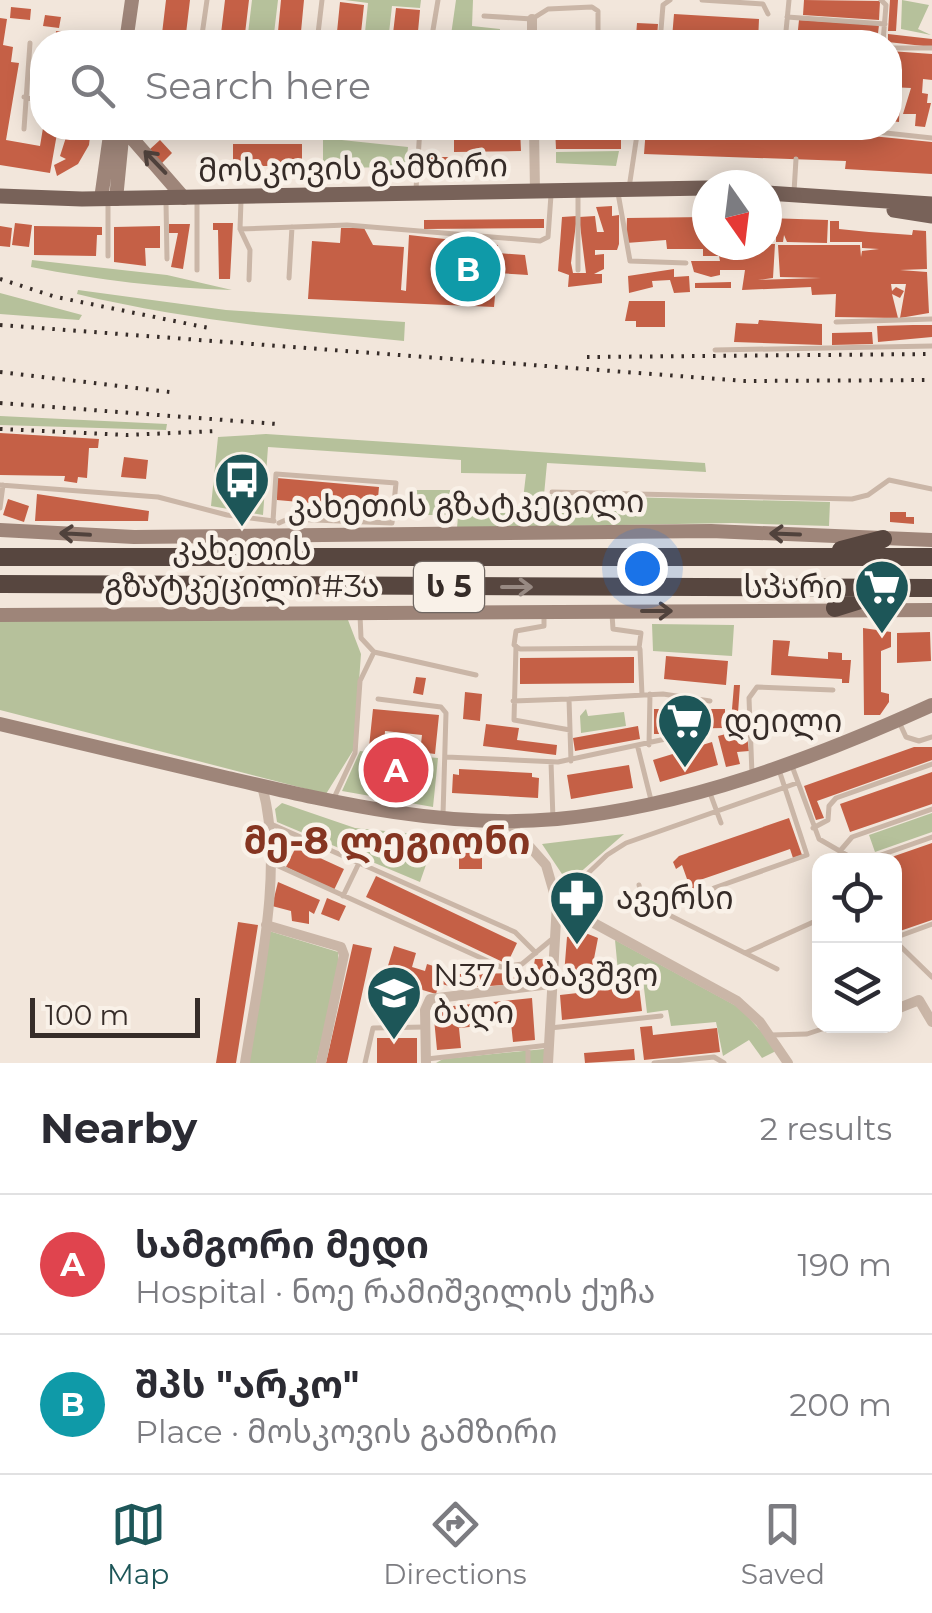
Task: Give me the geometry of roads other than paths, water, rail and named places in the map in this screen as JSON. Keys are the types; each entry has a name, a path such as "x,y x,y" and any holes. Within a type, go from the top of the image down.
{"highway":[{"path":"816,557 883,539"},
{"name":"კახეთის გზატკეცილი","path":"0,556 932,557"},
{"name":"ს 5","path":"0,584 932,588"},
{"path":"835,608 898,588"}],"main road":[{"name":"მოსკოვის გამზირი","path":"0,196 108,199 692,188"},
{"path":"782,193 932,216"},
{"path":"826,198 932,204"}],"street":[{"path":"128,30 132,0"},
{"path":"532,20 532,30"},
{"path":"108,199 110,140"},
{"path":"108,199 120,140"},
{"path":"134,140 190,198"},
{"path":"536,140 543,192"},
{"name":"კახეთის გზატკეცილი","path":"0,530 134,537 279,527 712,531 932,540"},
{"path":"0,614 932,610"},
{"path":"0,724 388,812 443,818 553,820 652,803 752,775 932,705"},
{"path":"245,1063 266,924 268,822 262,786"},
{"path":"506,819 546,865 557,903 548,1063"},
{"path":"557,903 737,1001 770,1035 788,1063"},
{"path":"266,924 341,948 344,955 321,1063"},
{"path":"426,1061 425,1005 430,998 550,984"},
{"path":"902,1007 919,1000 932,1022"}],"lane":[{"path":"203,30 207,0"},
{"path":"318,30 322,0"},
{"path":"433,30 438,0"},
{"path":"661,30 663,5 670,0"},
{"path":"702,0 763,4 768,14"},
{"path":"788,0 789,30"},
{"path":"881,0 886,4 884,30"},
{"path":"484,16 532,20 548,10 592,7 598,11 598,30"},
{"path":"787,17 884,24"},
{"path":"24,129 30,43"},
{"path":"902,48 932,48"},
{"path":"24,97 30,98"},
{"path":"902,135 932,138"},
{"path":"415,195 419,140"},
{"path":"635,140 624,190 630,262 686,263"},
{"path":"794,194 796,159"},
{"path":"578,191 578,270"},
{"path":"240,228 377,227 540,241 548,237 543,192"},
{"path":"241,197 240,228 250,250 249,280"},
{"path":"166,198 167,258"},
{"path":"190,198 197,270"},
{"path":"108,199 108,256"},
{"path":"289,278 292,227"},
{"path":"836,322 932,319"},
{"path":"715,350 932,346"},
{"path":"276,474 396,483 392,523 288,519 279,527 276,474"},
{"path":"552,492 852,499 868,495 889,480 932,488"},
{"path":"0,508 1,485 158,497 279,527"},
{"path":"539,610 544,626 516,630 512,640 516,646 516,722 570,730"},
{"path":"617,611 611,616 610,626 641,633 642,695"},
{"path":"364,612 358,627 361,638 374,652 476,674"},
{"path":"516,646 640,648"},
{"path":"332,802 355,753 360,681 374,652"},
{"path":"752,775 749,698 757,686 833,690"},
{"path":"514,701 650,694 710,701"},
{"path":"650,694 650,745"},
{"path":"378,699 441,707 448,720 443,818"},
{"path":"569,699 570,760"},
{"path":"899,720 906,738 919,742 932,737"},
{"path":"446,757 551,762 638,748 703,732"},
{"path":"388,812 400,741"},
{"path":"638,748 652,803"},
{"path":"551,762 553,820"},
{"path":"813,828 828,820 829,806 836,798 932,764"},
{"path":"784,765 798,783 820,839 840,852 852,838 932,811"},
{"path":"714,888 806,857 785,787 784,765"},
{"path":"557,903 607,855 626,843 798,783"},
{"path":"708,788 720,823"},
{"path":"268,822 515,932 536,953"},
{"path":"885,853 932,837"},
{"path":"268,861 501,967 522,964 554,938"},
{"path":"344,896 359,863"},
{"path":"640,885 642,897 658,910 777,970"},
{"path":"745,953 812,923"},
{"path":"902,936 932,924"},
{"path":"898,943 932,977"},
{"path":"549,1028 661,1016"},
{"path":"365,1063 373,1028 425,1027"},
{"path":"770,1035 812,1033"},
{"path":"426,1061 549,1045"},
{"path":"528,1048 528,1063"},
{"path":"654,1063 714,1057 724,1063"}],"railway":[{"path":"0,279 56,297 214,329"},
{"path":"0,325 745,381 932,380"},
{"path":"587,357 932,354"},
{"path":"0,372 170,392"},
{"path":"0,403 277,424"},
{"path":"0,429 127,435 217,431"}],"place":[{"name":"შპს \"არკო\"","path":"468,269"},
{"name":"კახეთის გზატკეცილი #3ა","path":"242,529"},
{"name":"სპარი","path":"882,636"},
{"name":"სამგორი მედი","path":"396,770"},
{"name":"დეილი","path":"685,770"},
{"name":"ავერსი","path":"577,947"},
{"name":"N37 საბავშვო ბაღი","path":"394,1042"}],"district":[{"name":"მე-8 ლეგიონი","path":"387,841"}]}
